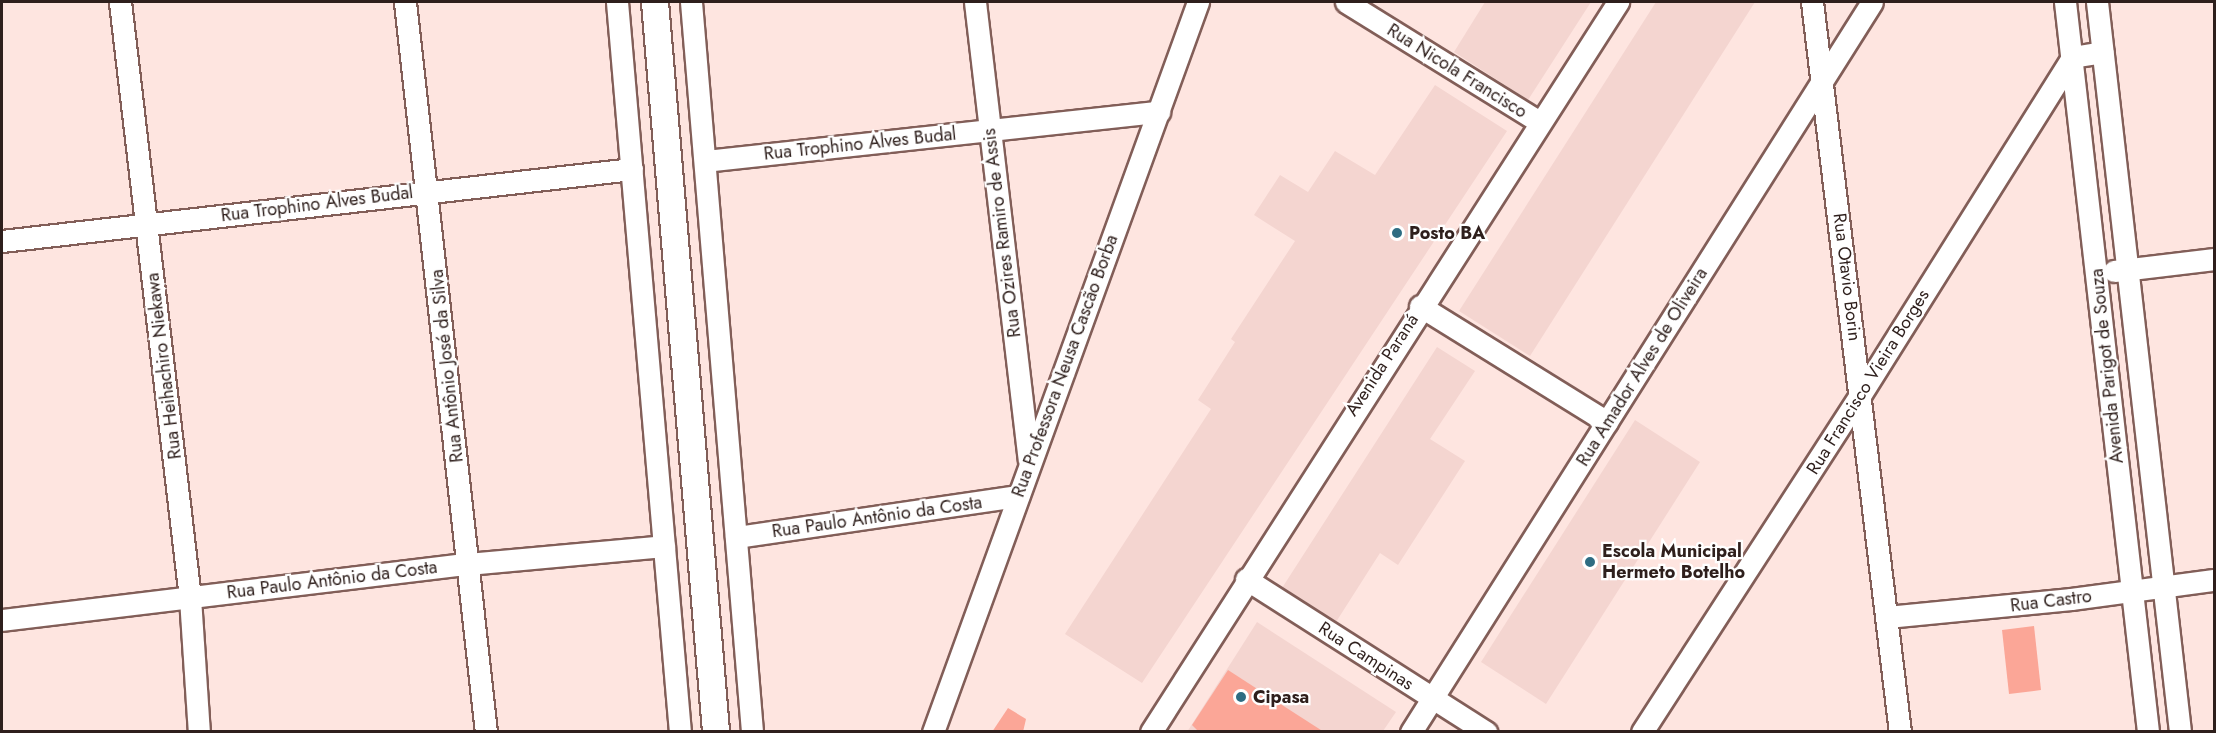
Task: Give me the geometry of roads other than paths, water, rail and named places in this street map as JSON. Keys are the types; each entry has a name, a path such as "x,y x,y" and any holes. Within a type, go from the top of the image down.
{"main road":[{"path":"655,2 716,732"}],"street":[{"name":"Rua Heihachiro Niekawa","path":"120,2 190,598 199,732"},
{"name":"Rua Antônio José da Silva","path":"405,2 429,191 486,732"},
{"path":"617,2 680,732"},
{"path":"691,2 752,732"},
{"name":"Rua Ozires Ramiro de Assis","path":"975,2 1029,464"},
{"name":"Rua Professora Neusa Cascão Borba","path":"933,732 1198,2"},
{"name":"Rua Nicola Francisco","path":"1346,2 1538,121"},
{"name":"Avenida Paraná","path":"1151,732 1538,121 1618,2"},
{"name":"Rua Otavio Borin","path":"1812,2 1900,732"},
{"name":"Rua Amador Alves de Oliveira","path":"1411,732 1872,2"},
{"name":"Avenida Parigot de Souza","path":"2066,2 2148,732"},
{"name":"Avenida Parigot de Souza","path":"2097,2 2180,732"},
{"path":"2072,57 2103,52"},
{"name":"Rua Francisco Vieira Borges","path":"1642,732 1861,394 2072,57"},
{"name":"Rua Trophino Alves Budal","path":"705,161 1159,112"},
{"name":"Rua Trophino Alves Budal","path":"2,241 633,169"},
{"path":"2096,273 2214,259"},
{"path":"1420,306 1607,422"},
{"name":"Rua Paulo Antônio da Costa","path":"736,537 1018,496"},
{"name":"Rua Paulo Antônio da Costa","path":"2,620 467,564 664,546"},
{"name":"Rua Campinas","path":"1246,579 1486,732"},
{"name":"Rua Castro","path":"1887,617 2071,599 2132,589 2214,580"}],"place":[{"name":"Posto BA","path":"1397,233"},
{"name":"Escola Municipal Hermeto Botelho","path":"1590,562"},
{"name":"Cipasa","path":"1241,697"}]}
